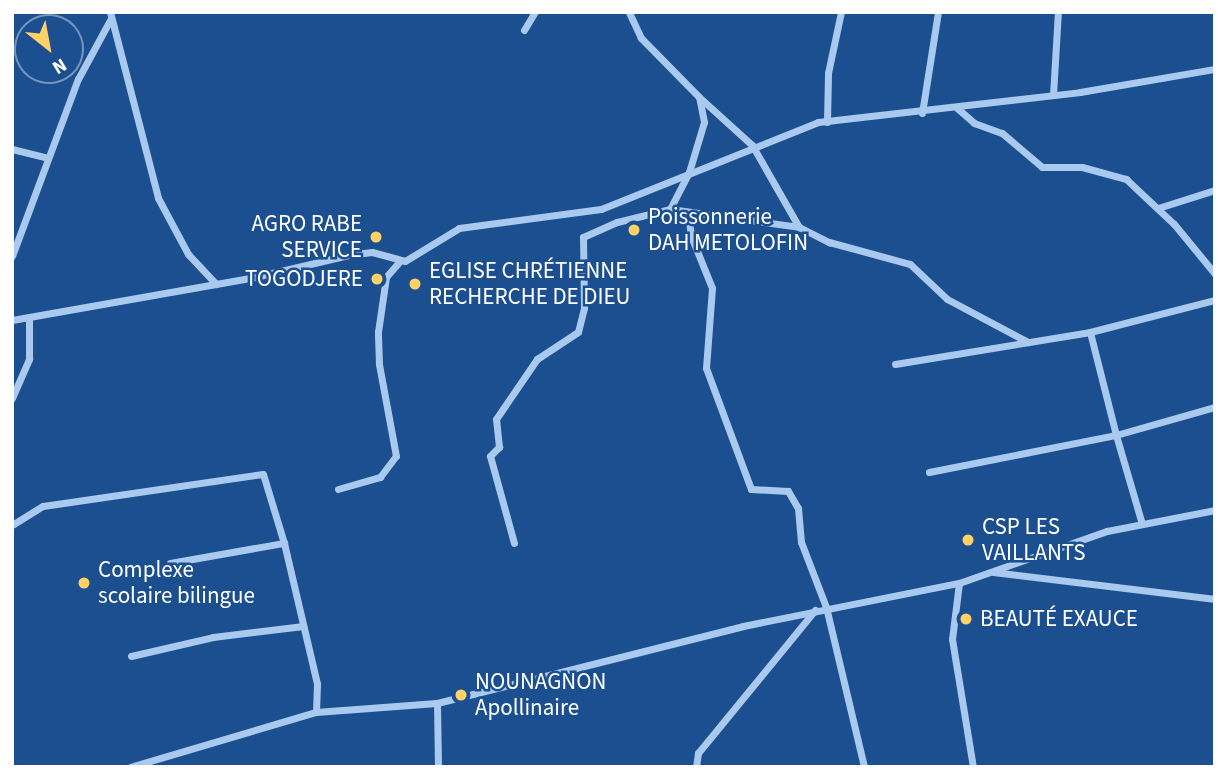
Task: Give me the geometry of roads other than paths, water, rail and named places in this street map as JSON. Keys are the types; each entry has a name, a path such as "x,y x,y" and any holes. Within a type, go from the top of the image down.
{"street":[{"path":"524,30 536,12"},
{"path":"629,12 640,38 752,145 799,228"},
{"path":"827,122 828,73 841,12"},
{"path":"922,113 938,12"},
{"path":"1053,95 1058,12"},
{"path":"12,256 78,79 110,16"},
{"path":"110,16 158,198 188,254 216,284"},
{"path":"338,489 380,477 396,456 379,364 378,332 386,277 399,262 459,228 579,215 805,125 922,113 1215,69"},
{"path":"670,209 689,172 704,122 699,97"},
{"path":"957,108 974,123 1002,132 1032,162 1108,172 1126,179 1158,208 1215,274"},
{"path":"12,149 48,158"},
{"path":"1158,208 1215,190"},
{"path":"514,543 490,456 499,447 496,419 537,359 578,332 584,308 583,237 617,222 670,209 799,228 829,242 910,264 947,299 1028,342"},
{"path":"688,212 691,236 712,288 706,368 724,408 728,435 751,489 788,491 798,508 801,542 826,607 864,767"},
{"path":"12,320 216,284 372,252 399,262"},
{"path":"895,364 1090,332 1215,300"},
{"path":"12,398 29,359 29,317"},
{"path":"1090,332 1142,524"},
{"path":"929,472 1116,435 1215,407"},
{"path":"12,525 43,506 263,474 284,543 317,684 316,712"},
{"path":"130,767 316,712 437,703 457,694 545,677 592,661 668,648 826,607 959,583 1107,530 1215,510"},
{"path":"170,563 284,543"},
{"path":"990,572 1215,599"},
{"path":"959,583 952,639 973,767"},
{"path":"696,767 698,753 815,610"},
{"path":"131,656 213,637 303,626"},
{"path":"437,703 438,767"}],"place":[{"name":"Poissonnerie DAH METOLOFIN","path":"634,230"},
{"name":"AGRO RABE SERVICE","path":"376,237"},
{"name":"TOGODJERE","path":"377,279"},
{"name":"EGLISE CHRÉTIENNE RECHERCHE DE DIEU","path":"415,284"},
{"name":"CSP LES VAILLANTS","path":"968,540"},
{"name":"Complexe scolaire bilingue","path":"84,583"},
{"name":"BEAUTÉ EXAUCE","path":"966,619"},
{"name":"NOUNAGNON Apollinaire","path":"461,695"}]}
